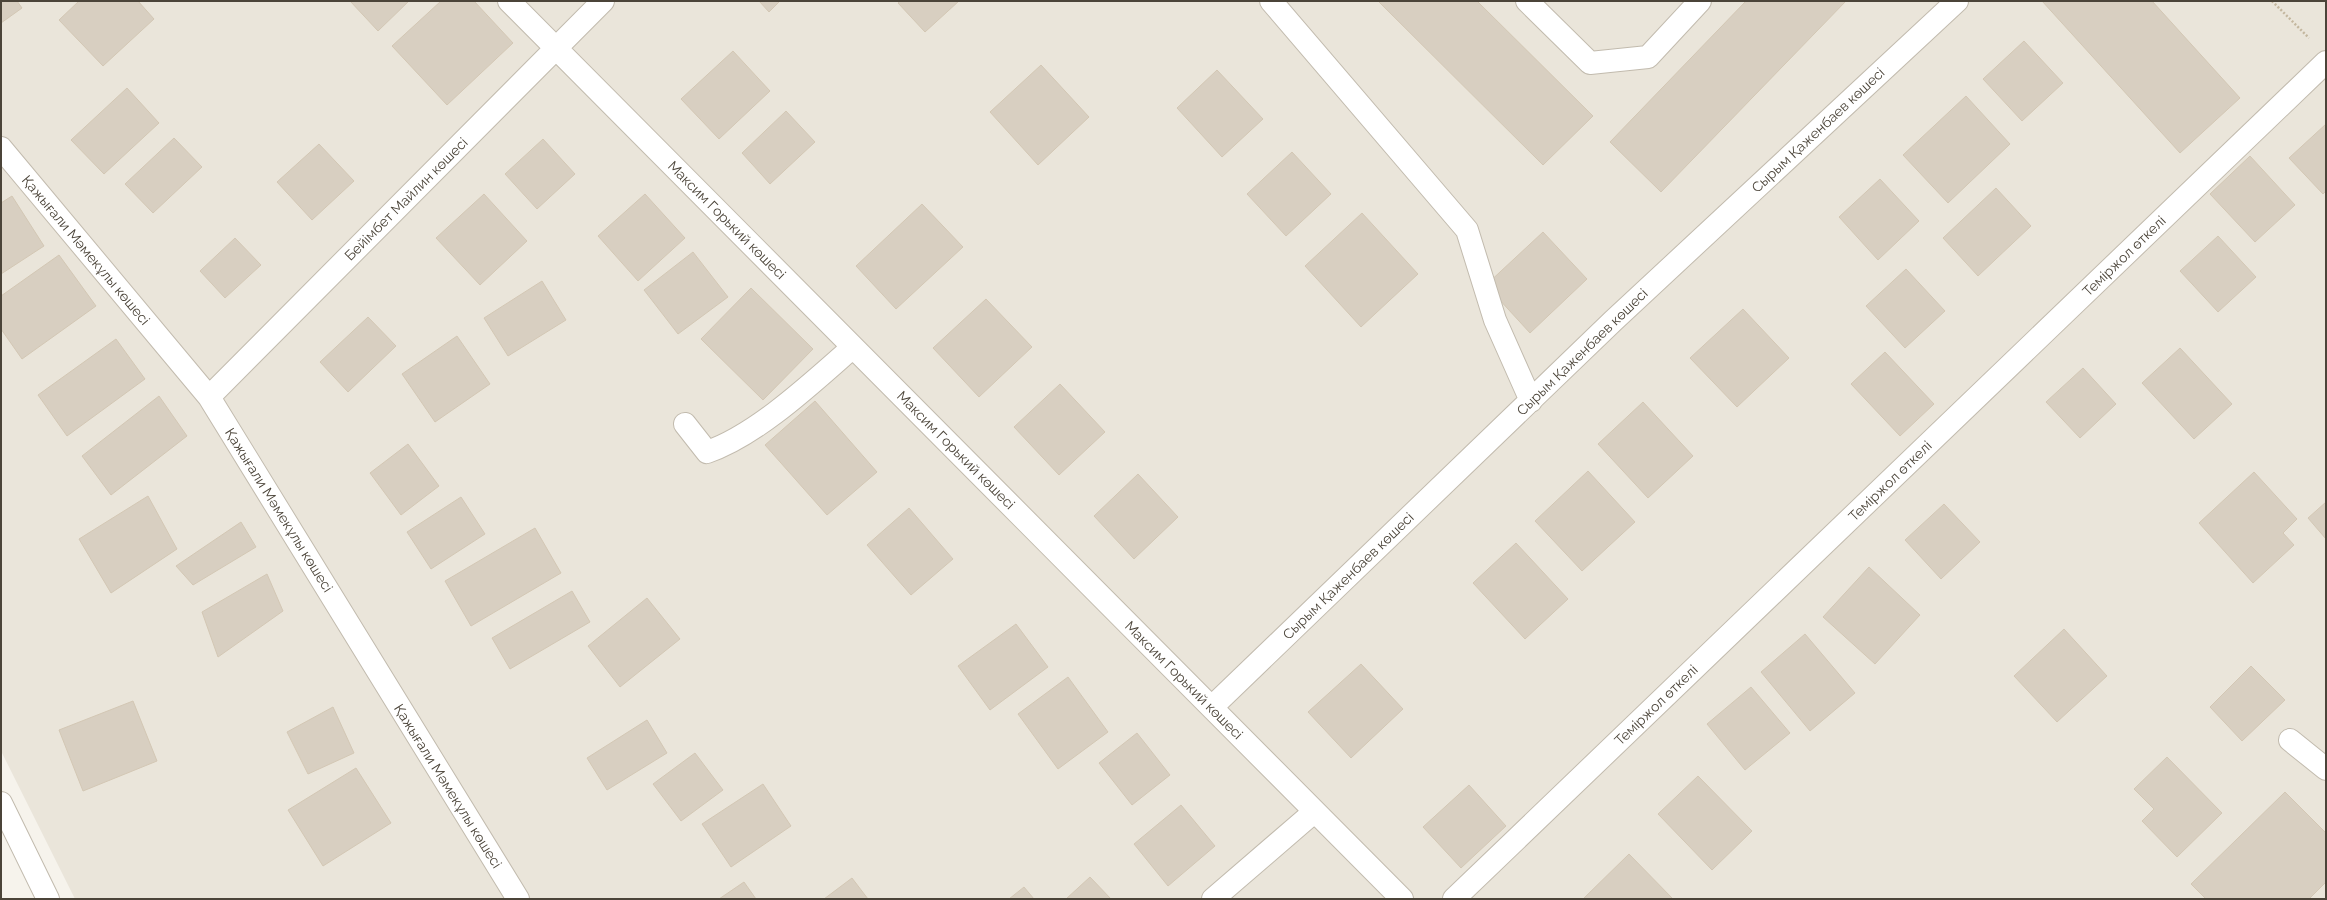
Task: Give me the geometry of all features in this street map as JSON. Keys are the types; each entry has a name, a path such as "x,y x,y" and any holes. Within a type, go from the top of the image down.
{"street":[{"name":"Максим Горький көшесі","path":"509,1 1402,899"},
{"name":"Бейімбет Майлин көшесі","path":"209,397 603,1"},
{"path":"1271,1 1467,230 1495,320 1531,401"},
{"path":"1528,1 1590,63 1648,57 1700,1"},
{"name":"Сырым Қаженбаев көшесі","path":"1212,707 1531,401 1956,1"},
{"name":"Теміржол өткелі","path":"1454,899 2326,62"},
{"name":"Қажығали Мәмекұлы көшесі","path":"1,148 209,397 518,899"},
{"path":"685,424 707,452 729,445 802,392 853,347"},
{"path":"2290,740 2326,769"},
{"path":"1,803 48,899"},
{"path":"1213,899 1314,812"}],"path":[{"path":"2272,1 2310,39"}],"shaded area":[{"path":"1,1 2326,1 2326,899 75,899 1,751"}],"building":[{"path":"1,1 17,1 22,8 1,23"},
{"path":"79,1 138,1 154,19 103,66 59,20"},
{"path":"350,1 409,1 378,31"},
{"path":"441,1 474,1 513,43 447,105 392,46"},
{"path":"759,1 780,1 769,12"},
{"path":"900,1 959,1 925,32 898,3"},
{"path":"1378,1 1477,1 1593,116 1543,165"},
{"path":"1746,1 1846,1 1661,192 1610,142"},
{"path":"2042,1 2152,1 2240,98 2180,153"},
{"path":"2024,41 2063,83 2022,121 1983,79"},
{"path":"733,51 770,91 719,139 681,99"},
{"path":"1041,65 1089,117 1038,165 990,112"},
{"path":"1217,70 1263,119 1222,157 1177,108"},
{"path":"127,88 159,123 104,174 71,140"},
{"path":"1966,96 2010,144 1948,203 1903,155"},
{"path":"786,111 815,142 770,184 742,153"},
{"path":"2326,124 2326,191 2323,194 2289,158"},
{"path":"174,138 202,167 153,213 125,184"},
{"path":"543,139 575,174 537,209 505,174"},
{"path":"319,144 354,181 312,220 277,182"},
{"path":"1292,152 1331,194 1286,236 1247,194"},
{"path":"2250,156 2295,205 2255,242 2210,194"},
{"path":"1880,179 1919,221 1878,260 1839,217"},
{"path":"1996,188 2031,226 1978,276 1943,238"},
{"path":"484,194 527,241 480,285 436,238"},
{"path":"645,194 685,238 638,281 598,236"},
{"path":"12,196 44,246 1,274 1,203"},
{"path":"922,204 963,247 896,309 856,266"},
{"path":"1362,213 1418,274 1361,327 1305,266"},
{"path":"1543,232 1587,279 1530,333 1486,285"},
{"path":"2218,236 2256,277 2218,312 2180,271"},
{"path":"235,238 261,265 225,298 200,271"},
{"path":"693,252 728,297 678,334 644,290"},
{"path":"59,255 96,306 22,359 1,329 1,296"},
{"path":"1906,269 1945,311 1905,348 1866,306"},
{"path":"542,281 566,320 508,356 484,318"},
{"path":"751,288 813,349 763,400 701,339"},
{"path":"986,299 1032,347 979,397 933,348"},
{"path":"1743,309 1789,358 1737,407 1690,358"},
{"path":"368,317 396,346 348,392 320,362"},
{"path":"457,336 490,384 435,422 402,374"},
{"path":"116,339 145,379 67,436 38,395"},
{"path":"2180,348 2232,404 2194,439 2142,383"},
{"path":"1885,352 1934,404 1900,436 1851,384"},
{"path":"2083,368 2116,404 2080,438 2046,402"},
{"path":"1060,384 1105,432 1059,475 1014,427"},
{"path":"159,396 187,436 111,495 82,456"},
{"path":"815,401 877,472 827,515 765,445"},
{"path":"1643,402 1693,456 1648,498 1598,444"},
{"path":"408,444 439,486 401,515 370,473"},
{"path":"1588,471 1635,522 1582,571 1535,521"},
{"path":"2254,472 2297,519 2283,533 2294,545 2253,583 2199,523"},
{"path":"1138,474 1178,517 1134,559 1094,516"},
{"path":"148,496 177,549 111,593 79,539"},
{"path":"461,497 485,534 431,569 407,532"},
{"path":"2326,502 2326,539 2308,518"},
{"path":"1944,504 1980,542 1941,579 1905,540"},
{"path":"909,508 953,559 911,595 867,545"},
{"path":"241,522 256,547 193,585 176,566"},
{"path":"535,528 561,573 471,626 445,581"},
{"path":"1516,543 1568,599 1525,639 1473,583"},
{"path":"1869,567 1920,615 1875,664 1823,617"},
{"path":"267,574 283,611 218,657 202,612"},
{"path":"572,591 590,622 510,669 492,638"},
{"path":"647,598 680,639 620,687 588,646"},
{"path":"1016,624 1048,667 990,710 958,666"},
{"path":"2064,629 2107,676 2057,722 2014,676"},
{"path":"1805,634 1855,693 1810,731 1761,672"},
{"path":"1361,664 1403,709 1351,758 1308,712"},
{"path":"2251,666 2285,700 2242,741 2210,707"},
{"path":"1068,677 1108,732 1058,769 1018,714"},
{"path":"1751,687 1790,733 1745,770 1707,724"},
{"path":"133,701 157,761 83,791 59,730"},
{"path":"333,707 354,753 308,774 287,732"},
{"path":"647,720 667,753 607,790 587,758"},
{"path":"1137,733 1170,775 1132,805 1099,763"},
{"path":"695,753 723,790 681,821 653,784"},
{"path":"2167,757 2222,813 2177,857 2142,821 2154,809 2134,789"},
{"path":"356,768 391,823 323,866 288,810"},
{"path":"1698,776 1752,831 1712,870 1658,814"},
{"path":"763,784 791,826 731,867 702,824"},
{"path":"1469,785 1506,826 1461,868 1423,827"},
{"path":"2285,792 2326,833 2326,882 2309,899 2206,899 2191,884"},
{"path":"1181,805 1215,846 1168,886 1134,844"},
{"path":"1629,854 1673,899 1583,899"},
{"path":"1090,877 1111,899 1066,899"},
{"path":"852,878 868,899 824,899"},
{"path":"744,882 756,899 719,899"},
{"path":"1024,887 1034,899 1009,899"}]}
